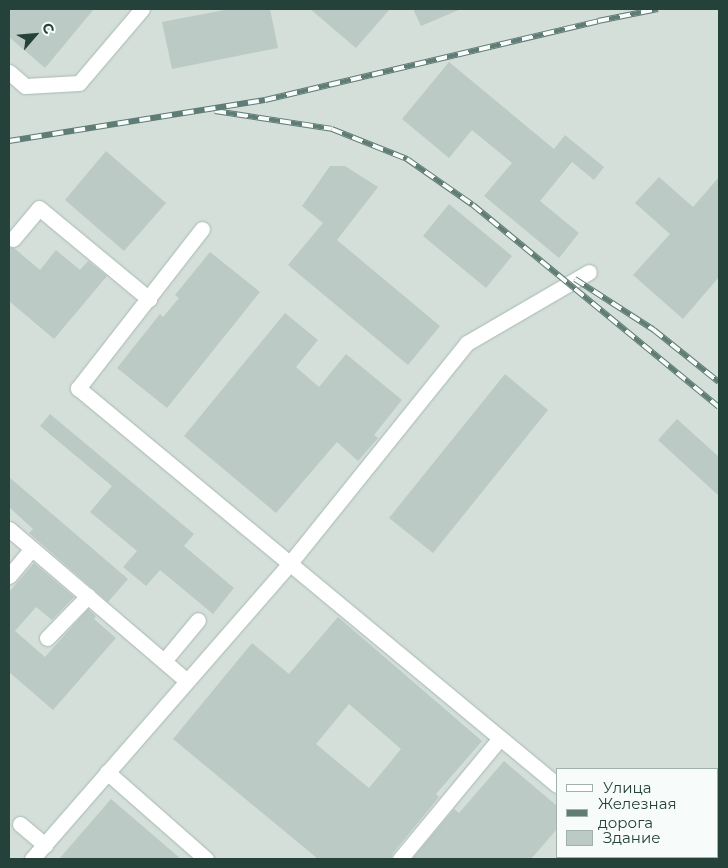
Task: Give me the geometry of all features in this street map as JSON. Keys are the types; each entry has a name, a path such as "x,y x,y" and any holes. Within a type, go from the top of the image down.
{"lane":[{"path":"9,72 24,86 79,82 142,9"},
{"path":"13,239 39,208 149,299"},
{"path":"202,228 149,299 78,388 556,784"},
{"path":"32,859 290,563 467,343 589,272"},
{"path":"9,529 187,681"},
{"path":"9,576 32,549"},
{"path":"47,638 88,596"},
{"path":"164,661 198,620"},
{"path":"400,859 500,738"},
{"path":"108,772 206,859"},
{"path":"20,824 45,845"}],"shaded area":[{"path":"9,9 719,9 719,859 9,859"}],"building":[{"path":"9,9 94,9 45,68 9,37"},
{"path":"230,9 270,9 278,48 172,69 162,22"},
{"path":"310,9 390,9 356,48"},
{"path":"413,9 461,9 421,26"},
{"path":"449,62 554,149 565,135 604,167 594,180 572,162 540,201 579,233 559,258 484,196 512,163 472,130 449,158 402,119"},
{"path":"106,151 166,203 124,251 65,200"},
{"path":"330,166 345,166 378,187 337,240 440,326 408,365 288,265 323,223 302,206"},
{"path":"659,177 693,207 719,177 719,277 683,319 633,275 670,234 635,203"},
{"path":"449,204 512,256 486,288 423,236"},
{"path":"9,247 14,248 40,270 56,250 80,270 88,261 107,276 54,339 9,301"},
{"path":"210,252 260,292 167,408 117,368 160,314 163,317 179,298 175,295"},
{"path":"285,313 318,340 296,367 319,387 346,354 402,400 374,435 378,438 358,461 337,442 276,513 184,436"},
{"path":"505,374 548,410 433,553 389,518"},
{"path":"50,414 194,534 184,546 234,588 213,614 160,570 146,586 123,567 137,551 90,512 112,486 40,426"},
{"path":"677,419 719,457 719,496 658,440"},
{"path":"9,477 128,579 108,602 29,533 33,529 9,507"},
{"path":"34,563 74,597 52,620 36,607 15,631 45,657 88,609 96,616 94,619 116,638 53,710 9,672 9,592"},
{"path":"338,617 482,741 436,794 439,797 393,853 391,859 318,859 173,739 252,643 289,674","holes":["349,704 401,749 369,788 316,744"]},
{"path":"504,761 556,805 556,830 531,859 412,859 454,809 459,813"},
{"path":"111,799 181,859 59,859"}],"railway":[{"path":"9,141 265,100 598,21 658,9"},
{"path":"215,111 332,129 407,159 473,205 719,407"},
{"path":"575,279 654,330 719,382"}]}
